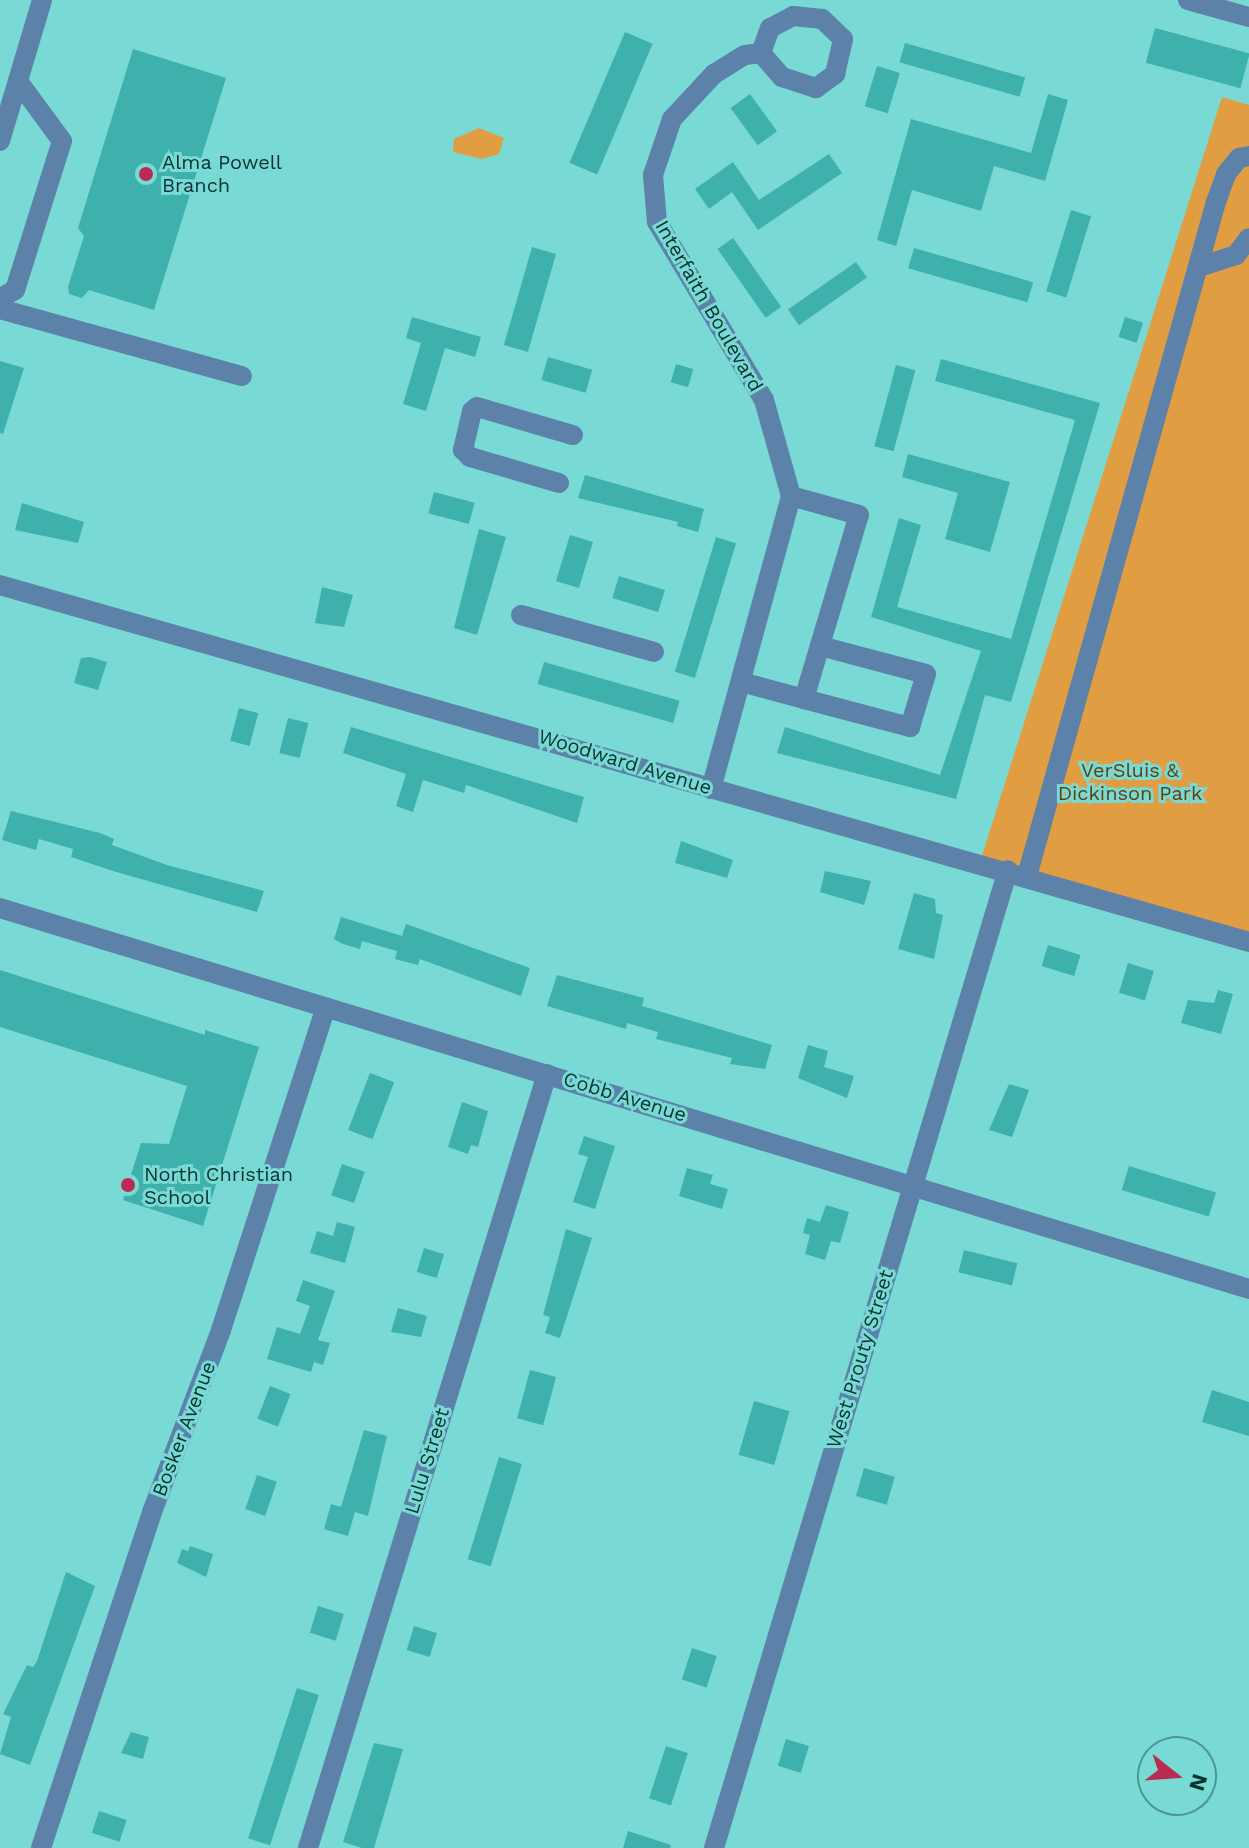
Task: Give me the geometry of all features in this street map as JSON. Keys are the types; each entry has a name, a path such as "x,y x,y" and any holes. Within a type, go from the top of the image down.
{"street":[{"path":"0,141 42,0"},
{"path":"1188,0 1249,17"},
{"name":"Interfaith Boulevard","path":"761,53 745,55 714,74 685,102 661,141 652,191 663,236 764,400 791,496"},
{"path":"18,81 62,141 8,294 35,319"},
{"name":"West Prouty Street","path":"714,1848 911,1186 1018,873 1226,174 1239,158 1249,156"},
{"path":"1199,267 1236,255 1249,238"},
{"path":"0,309 242,376"},
{"path":"559,483 470,457 463,450 472,411 477,407 573,435"},
{"path":"711,789 791,496 859,515 804,699"},
{"name":"Woodward Avenue","path":"0,585 711,789 1018,873 1249,942"},
{"path":"521,615 654,652"},
{"path":"741,682 910,727 926,674 820,646"},
{"name":"Cobb Avenue","path":"0,908 1249,1289"},
{"name":"Bosker Avenue","path":"41,1848 147,1526 221,1330 325,1009"},
{"name":"Lulu Street","path":"308,1848 547,1074"}],"green space":[{"name":"VerSluis & Dickinson Park","path":"1222,97 1249,105 1249,942 980,862"},
{"path":"479,128 504,138 499,154 482,159 453,152 454,139"}],"building":[{"path":"1155,28 1249,53 1240,88 1146,63"},
{"path":"625,32 653,44 597,174 570,163"},
{"path":"905,43 1025,77 1020,97 899,62"},
{"name":"Alma Powell Branch","path":"133,49 226,78 154,310 89,290 82,298 69,294 68,287 84,236 78,228"},
{"path":"877,66 900,73 888,113 865,106"},
{"path":"750,94 777,131 758,145 731,108"},
{"path":"1048,94 1068,100 1045,181 994,166 981,211 912,190 896,246 877,240 911,119 1031,153"},
{"path":"829,154 842,173 758,230 732,192 709,209 695,189 733,162 759,200"},
{"path":"1071,210 1091,216 1066,297 1046,291"},
{"path":"733,238 781,307 766,318 717,249"},
{"path":"532,247 556,254 528,352 504,345"},
{"path":"914,248 1033,282 1027,302 908,268"},
{"path":"856,262 867,278 799,325 788,310"},
{"path":"412,317 481,337 475,357 445,348 426,411 403,404 421,343 406,338"},
{"path":"1125,317 1143,323 1137,343 1119,337"},
{"path":"548,357 592,370 586,393 541,380"},
{"path":"941,359 1100,403 1011,702 985,695 956,799 777,753 785,727 940,775 981,651 871,617 899,518 921,525 897,607 1011,639 1075,420 935,381"},
{"path":"0,361 24,368 3,434 0,433"},
{"path":"676,364 693,369 688,387 671,382"},
{"path":"896,365 915,370 894,451 874,446"},
{"path":"908,454 1010,482 990,552 945,539 958,493 902,477"},
{"path":"585,475 704,509 698,532 677,526 678,522 578,498"},
{"path":"434,492 475,503 469,524 428,513"},
{"path":"22,503 84,522 78,543 15,530"},
{"path":"479,529 506,537 477,635 454,628"},
{"path":"570,535 593,542 579,588 556,581"},
{"path":"716,537 736,543 695,678 675,672"},
{"path":"619,576 665,590 658,612 612,598"},
{"path":"322,587 353,595 344,627 315,623"},
{"path":"81,658 107,662 98,690 74,683"},
{"path":"544,662 680,701 673,723 538,684"},
{"path":"239,708 258,713 250,746 230,741"},
{"path":"288,718 308,723 300,758 279,753"},
{"path":"351,727 584,797 577,823 466,785 464,793 423,780 413,812 396,806 406,774 343,753"},
{"path":"11,811 100,833 114,839 112,845 167,865 264,891 257,912 71,857 73,849 39,839 36,850 2,840"},
{"path":"681,841 733,860 727,878 675,863"},
{"path":"825,871 871,881 864,905 820,892"},
{"path":"914,893 935,899 936,913 943,915 934,959 898,949"},
{"path":"341,917 402,936 406,924 530,968 521,996 420,959 418,965 395,959 397,951 362,941 360,949 343,944 334,939"},
{"path":"1048,945 1081,955 1074,976 1042,966"},
{"path":"1128,963 1154,971 1145,1001 1119,993"},
{"path":"0,970 205,1035 205,1030 259,1047 203,1226 123,1200 141,1143 169,1144 187,1086 0,1027"},
{"path":"557,975 644,998 642,1006 772,1045 765,1069 730,1064 732,1058 656,1039 658,1032 627,1023 626,1029 547,1006"},
{"path":"1218,990 1233,994 1221,1034 1181,1023 1188,1000 1214,1003"},
{"path":"808,1045 828,1051 824,1067 854,1076 847,1098 798,1078"},
{"path":"370,1073 394,1082 372,1139 348,1130"},
{"path":"1009,1084 1029,1090 1012,1137 989,1130"},
{"path":"462,1102 488,1111 478,1147 471,1145 468,1154 448,1147"},
{"path":"584,1136 615,1146 595,1209 573,1202 588,1157 578,1154"},
{"path":"342,1164 365,1172 354,1203 331,1195"},
{"path":"1129,1166 1216,1193 1209,1217 1122,1190"},
{"path":"687,1168 713,1175 710,1184 728,1189 722,1209 679,1196"},
{"path":"826,1205 849,1212 840,1243 831,1241 825,1260 805,1254 810,1235 803,1233 807,1218 820,1222"},
{"path":"337,1222 355,1227 345,1263 310,1253 317,1231 333,1236"},
{"path":"566,1229 592,1238 560,1338 545,1333 550,1317 543,1315"},
{"path":"424,1248 444,1254 437,1278 417,1272"},
{"path":"964,1250 1017,1263 1012,1286 958,1272"},
{"path":"303,1280 335,1291 318,1340 330,1343 323,1365 314,1362 311,1372 267,1359 277,1327 300,1334 310,1306 296,1301"},
{"path":"398,1308 427,1316 421,1337 391,1332"},
{"path":"530,1370 556,1377 543,1425 517,1418"},
{"path":"270,1386 291,1394 278,1427 257,1419"},
{"path":"1212,1390 1249,1402 1249,1436 1202,1422"},
{"path":"754,1401 790,1411 774,1465 739,1455"},
{"path":"364,1430 387,1436 368,1516 355,1512 348,1536 324,1529 331,1504 341,1507"},
{"path":"499,1457 522,1464 491,1566 468,1559"},
{"path":"864,1468 895,1477 887,1505 856,1496"},
{"path":"257,1475 277,1482 265,1516 245,1509"},
{"path":"190,1546 213,1554 206,1577 177,1563 182,1549 188,1551"},
{"path":"66,1572 95,1586 30,1765 0,1754 11,1717 3,1714 27,1665 33,1667 37,1661"},
{"path":"318,1606 344,1614 336,1641 310,1633"},
{"path":"414,1626 437,1633 430,1657 407,1650"},
{"path":"692,1648 717,1656 707,1687 682,1679"},
{"path":"297,1688 319,1695 270,1845 248,1838"},
{"path":"131,1732 149,1737 143,1759 121,1753"},
{"path":"786,1739 809,1746 801,1773 778,1766"},
{"path":"374,1743 403,1749 374,1848 362,1848 343,1842"},
{"path":"666,1746 688,1753 671,1805 649,1798"},
{"path":"99,1811 127,1820 119,1842 92,1833"},
{"path":"628,1831 671,1845 670,1848 623,1848"}],"place":[{"name":"Alma Powell Branch","path":"146,174"},
{"name":"North Christian School","path":"128,1185"}]}
